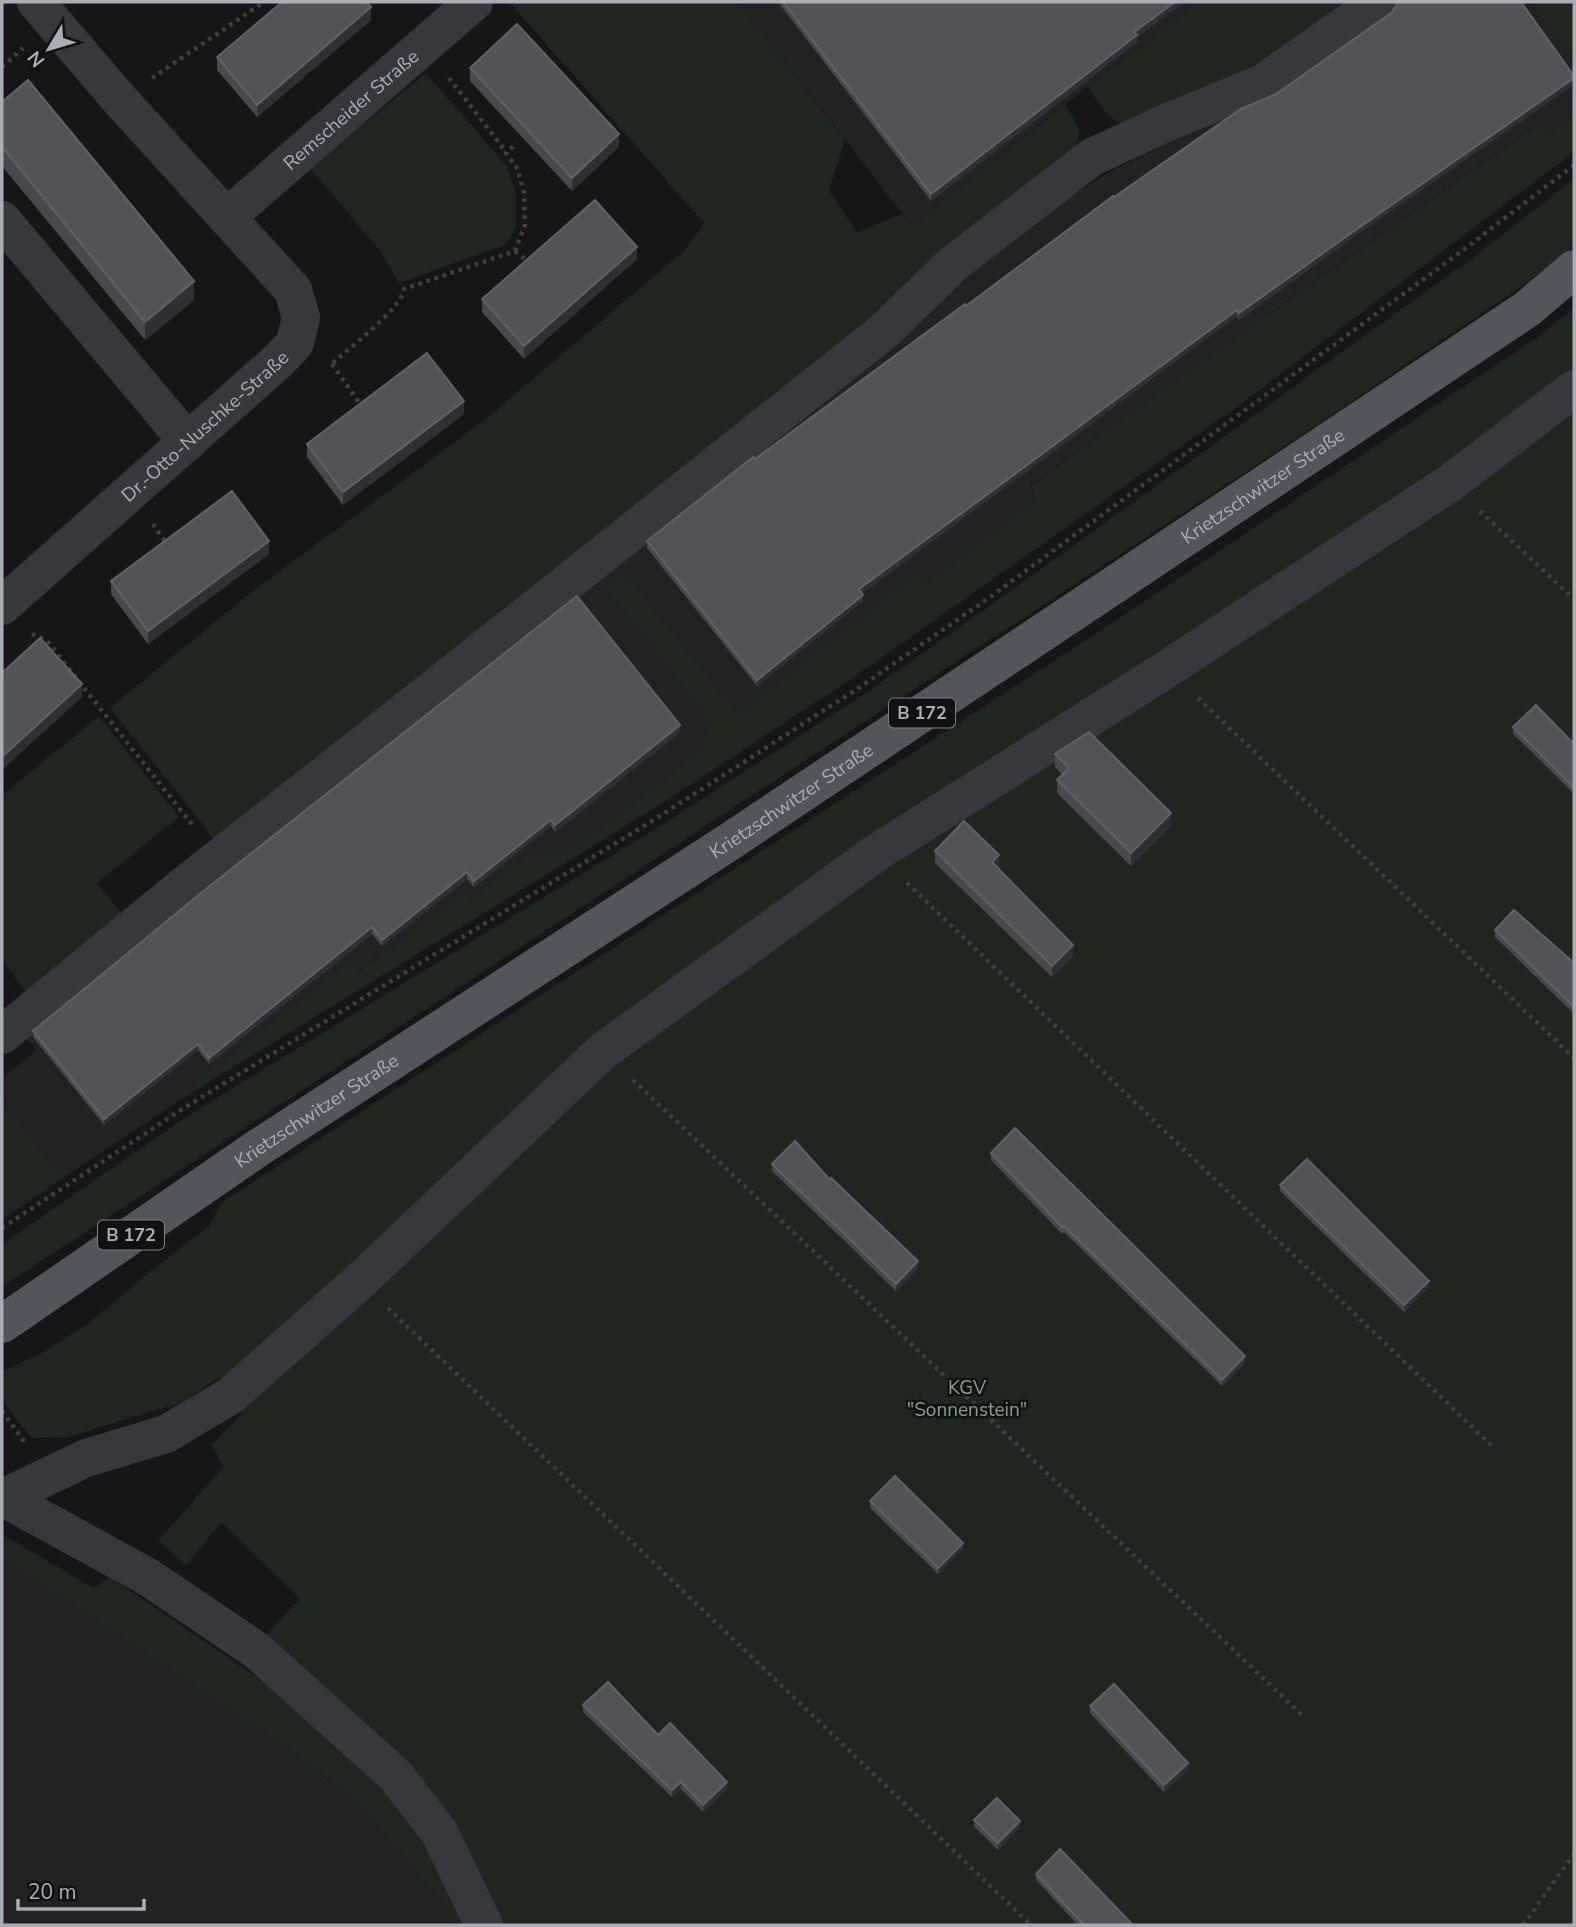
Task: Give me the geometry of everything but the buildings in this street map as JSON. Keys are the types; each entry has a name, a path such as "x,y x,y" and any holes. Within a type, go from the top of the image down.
{"main road":[{"name":"Krietzschwitzer Straße","path":"2,1324 261,1146 732,840 1527,309 1574,269"}],"street":[{"name":"Dr.-Otto-Nuschke-Straße","path":"14,618 188,442 278,361 295,343 301,317 293,290 120,100 36,2"},
{"name":"Remscheider Straße","path":"227,217 474,2"},
{"path":"2,1035 219,858 884,331 953,264 1092,157 1168,122 1264,83 1378,2"},
{"path":"2,220 188,442"},
{"path":"2,1497 86,1458 166,1434 230,1396 360,1281 603,1051 876,853 1167,669 1450,483 1574,389"},
{"path":"2,1497 148,1577 256,1650 397,1776 439,1832 484,1925"}],"path":[{"path":"120,100 264,2"},
{"path":"448,76 506,152"},
{"path":"2,1228 184,1108 660,816 857,689 1008,584 1466,248 1574,165"},
{"path":"515,251 526,260"},
{"path":"332,363 360,404"},
{"path":"1450,483 1574,599"},
{"path":"146,515 166,543"},
{"path":"14,618 47,641 219,858"},
{"path":"1167,669 1574,1058"},
{"path":"876,853 1494,1448"},
{"path":"603,1051 1303,1716"},
{"path":"360,1281 1031,1925"},
{"path":"1523,1925 1574,1854"}],"shaded area":[{"path":"739,2 1196,2 911,225"},
{"path":"1393,2 1530,2 1574,62 1574,114 1548,134 1537,124 1124,416 1031,485 1037,500 929,580 914,577 738,713 624,571 604,586 701,711 708,733 697,751 645,794 567,850 541,856 528,853 470,899 463,893 358,971 350,960 197,1080 180,1100 63,1178 2,1099 2,1077 36,1051 21,1031 884,351 1018,233 1102,176 1209,122"},
{"path":"2,1559 296,1755 356,1801 445,1906 456,1925 2,1925"}],"green space":[{"path":"509,2 739,2 845,140 829,190 857,232 902,214 911,225 1065,105 1077,126 1077,143 1071,160 218,844 110,708 253,591 482,422 685,250 704,223"},
{"path":"1196,2 1358,2 1258,74 1125,129 1106,113 1088,87"},
{"path":"1530,2 1574,2 1574,62"},
{"path":"426,73 506,165 516,193 516,228 505,245 399,283 381,252 310,168"},
{"path":"1574,114 1574,152 1237,407 850,680 661,804 180,1100 197,1080 350,960 359,971 463,892 470,899 528,853 541,856 567,850 645,794 697,751 707,733 701,711 604,586 624,571 738,713 914,576 929,580 1036,500 1031,486 1124,416 1538,124 1548,134"},
{"path":"1574,179 1574,246 1518,289 1310,430 2,1287 2,1244 189,1115 663,824 863,695 1471,259"},
{"name":"KGV \"Sonnenstein\"","path":"1574,308 1574,1925 496,1925 261,1641 300,1598 221,1522 186,1566 158,1540 223,1468 212,1444 242,1413 220,1377 183,1402 68,1437 31,1438 2,1400 2,1372 47,1350 88,1324 210,1225 221,1203 1109,625 1542,334"},
{"path":"99,716 179,817 97,883 125,918 28,995 2,960 2,795"},
{"path":"2,1099 63,1178 2,1220"},
{"path":"2,1534 93,1588 110,1577 322,1722 390,1780 474,1925 456,1925 445,1906 356,1801 296,1755 2,1559"}]}
